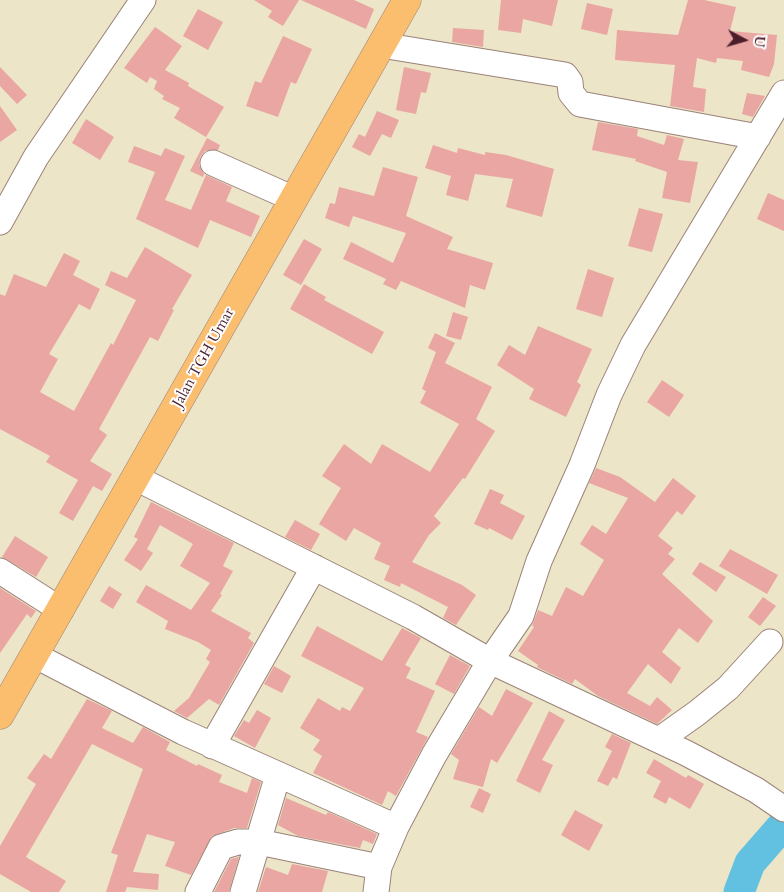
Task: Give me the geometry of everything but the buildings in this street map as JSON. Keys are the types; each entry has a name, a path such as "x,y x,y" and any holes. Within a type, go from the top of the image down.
{"main road":[{"name":"Jalan TGH Umar","path":"0,715 407,0"}],"street":[{"path":"0,222 36,157 143,0"},
{"path":"381,45 565,75 570,82 571,93 580,104 758,137"},
{"path":"376,892 379,867 396,827 434,755 490,661 521,616 539,561 582,465 609,396 633,345 687,252 784,94"},
{"path":"213,163 294,199"},
{"path":"136,478 413,618 490,661 659,740 756,790 784,809"},
{"path":"212,746 314,568"},
{"path":"0,571 61,610"},
{"path":"659,740 728,688 770,642"},
{"path":"34,655 212,746 396,827"},
{"path":"243,892 278,775"},
{"path":"198,892 221,847 238,842 259,842 379,867"}],"waterway":[{"path":"739,892 750,863 784,824"}]}
